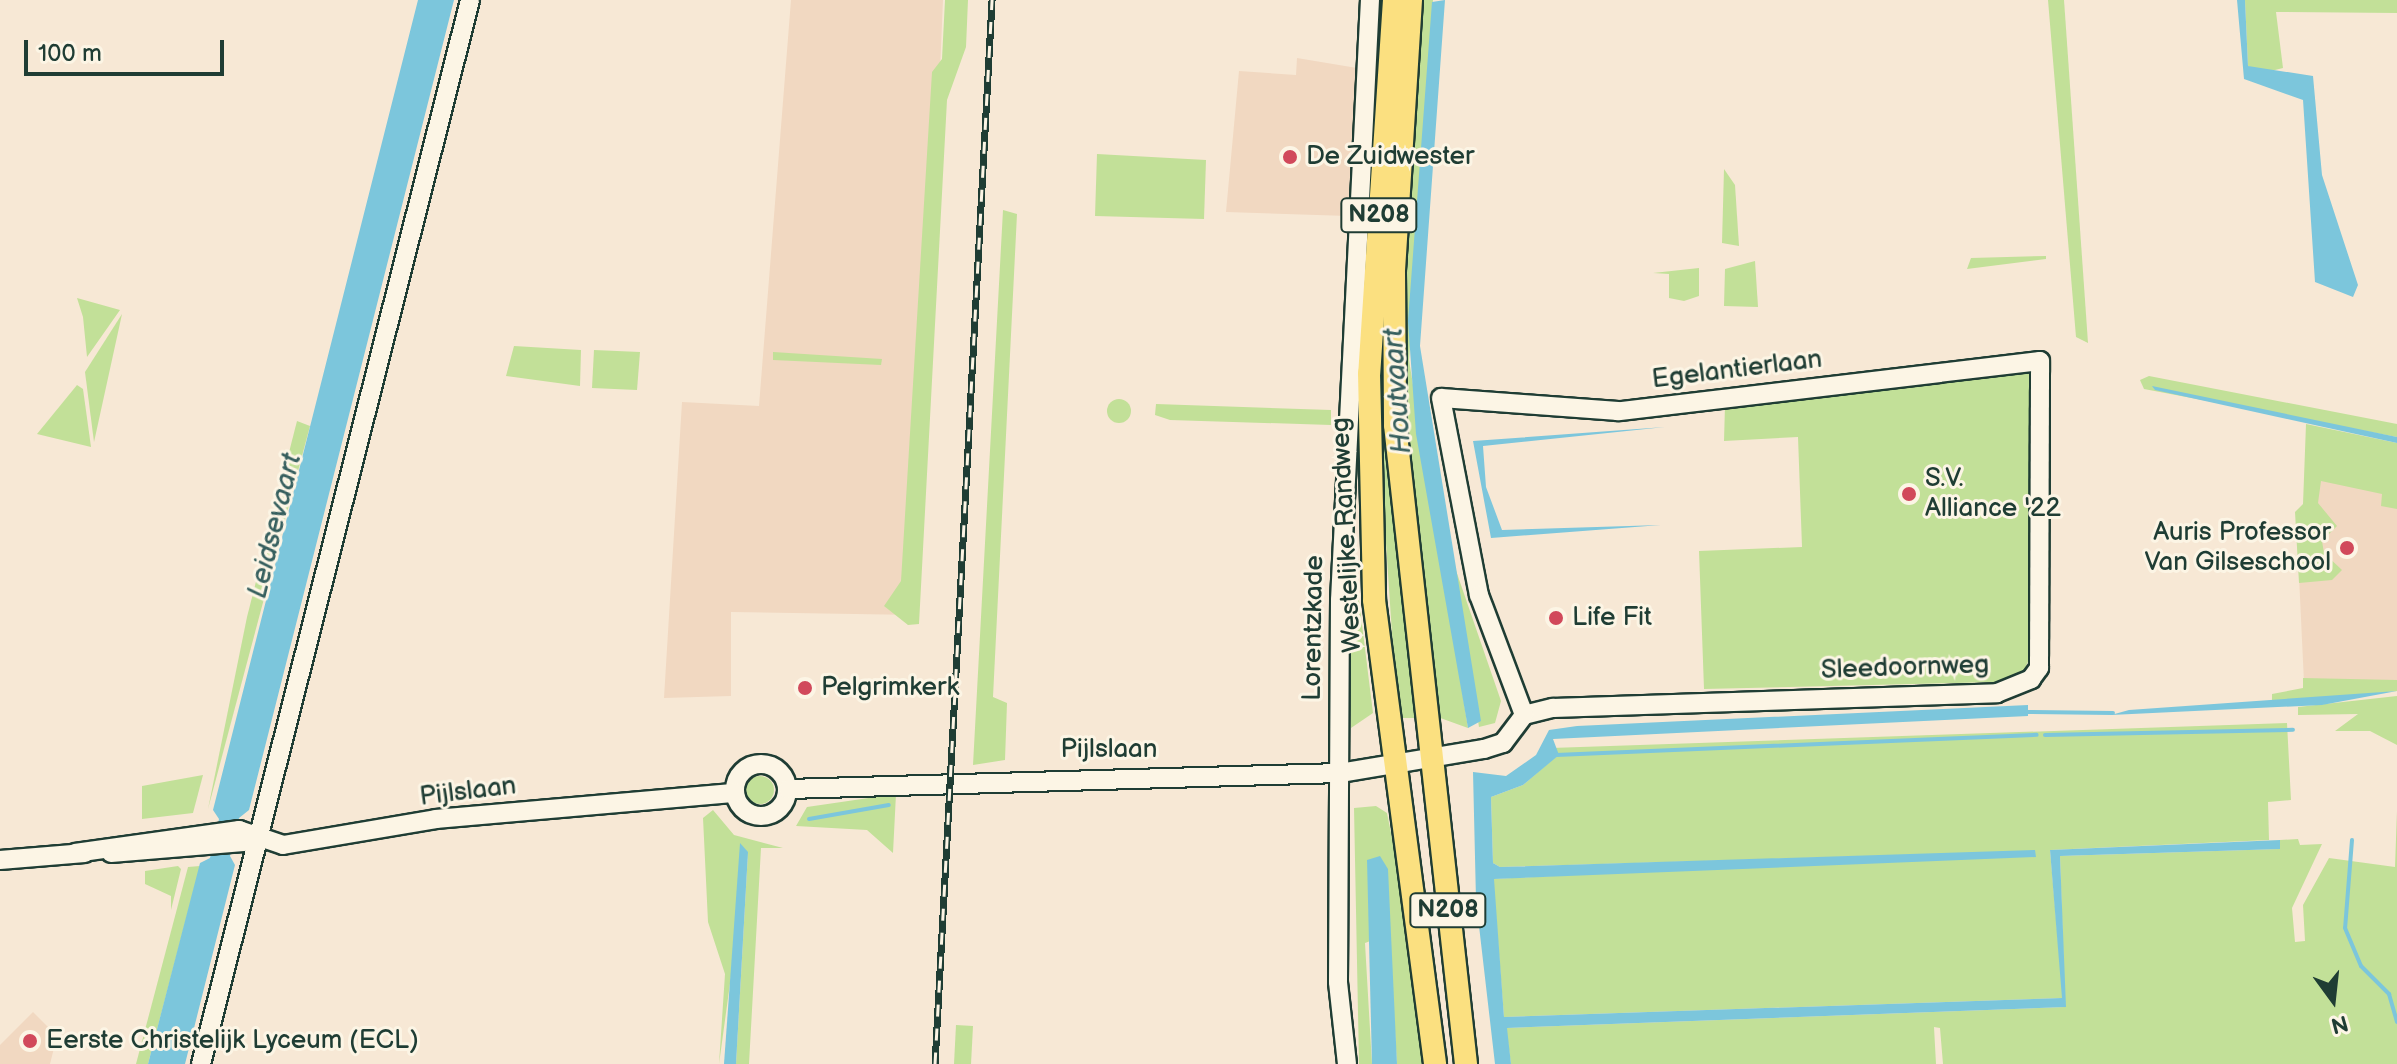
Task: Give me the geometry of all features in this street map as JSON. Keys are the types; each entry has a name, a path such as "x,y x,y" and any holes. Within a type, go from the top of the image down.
{"main road":[{"name":"Westelijke Randweg","path":"1394,0 1369,431 1374,600 1435,1064"},
{"name":"Westelijke Randweg","path":"1411,0 1394,273 1395,425 1429,757 1466,1064"}],"street":[{"path":"201,1064 246,838 470,0"},
{"name":"Lorentzkade","path":"1347,1064 1338,982 1344,434 1370,0"},
{"name":"Egelantierlaan","path":"1524,715 1479,595 1441,398 1618,411 2040,361"},
{"name":"Sleedoornweg","path":"1524,715 1553,708 1638,704 1997,693 2031,679 2039,668 2040,361"},
{"name":"Pijlslaan","path":"788,789 1340,773 1394,766 1503,743 1524,715"},
{"path":"759,763 779,770 788,789 780,808 760,816 746,811 735,793 739,776 759,763"},
{"name":"Pijlslaan","path":"0,860 208,839 246,838 283,845 436,819 735,793"}],"shaded area":[{"path":"791,0 943,0 917,615 731,612 731,696 664,698 682,402 759,406"},
{"name":"De Zuidwester","path":"1297,58 1357,68 1348,216 1226,212 1239,71 1296,75"},
{"name":"Auris Professor Van Gilseschool","path":"2307,425 2397,444 2397,690 2305,704 2296,512 2304,505"},
{"name":"Eerste Christelijk Lyceum (ECL)","path":"33,1012 57,1036 50,1064 0,1064 0,1045"}],"green space":[{"path":"945,0 968,0 966,47 947,100 919,624 908,625 884,606 901,581 932,72 942,59"},
{"path":"1420,0 1433,0 1409,360 1468,728 1432,715 1407,499 1403,251"},
{"path":"2048,0 2064,0 2088,343 2076,337"},
{"path":"2245,0 2397,0 2397,13 2276,12 2283,68 2263,73 2248,66"},
{"path":"1097,154 1206,160 1204,219 1095,216"},
{"path":"1724,169 1735,185 1739,246 1722,243"},
{"path":"1003,210 1017,214 993,697 1007,703 1005,760 973,765"},
{"path":"2046,256 2046,259 1967,269 1971,258"},
{"path":"1755,261 1758,307 1724,306 1725,269"},
{"path":"1699,268 1699,296 1684,301 1669,298 1669,274 1653,273"},
{"path":"77,298 120,310 87,357 83,317"},
{"path":"122,314 94,442 85,372"},
{"path":"514,346 581,350 580,386 506,376"},
{"path":"594,350 640,352 637,390 592,388"},
{"path":"773,352 882,359 881,365 773,360"},
{"path":"1382,355 1390,474 1416,718 1402,718 1393,649 1378,422"},
{"name":"S.V. Alliance '22","path":"2029,370 2031,655 2023,673 1998,682 1704,689 1699,551 1802,547 1798,437 1724,441 1725,405"},
{"path":"2149,376 2397,424 2397,437 2144,389 2140,380"},
{"path":"77,385 83,389 91,447 37,434"},
{"path":"1119,399 1130,406 1131,411 1124,422 1119,423 1108,416 1107,411 1114,400"},
{"path":"1156,404 1331,410 1331,425 1170,420 1155,415"},
{"path":"297,421 310,426 208,809 247,617"},
{"path":"2306,424 2397,443 2397,509 2381,506 2382,494 2321,481 2318,503 2337,526 2322,541 2324,553 2342,570 2332,580 2299,583 2295,512 2303,504"},
{"path":"1350,528 1373,713 1351,728 1347,651"},
{"path":"1451,556 1501,701 1495,723 1479,727"},
{"path":"2303,678 2397,680 2397,691 2272,703 2272,694 2303,688"},
{"path":"2397,696 2397,745 2370,731 2335,731 2358,714 2298,715 2298,707"},
{"path":"2287,723 2291,800 2268,802 2269,840 2050,850 2063,998 1504,1017 1493,879 2035,851 1500,867 1493,863 1491,797 1523,785 1558,755 1551,748"},
{"path":"203,775 193,813 142,819 142,786"},
{"path":"760,776 770,780 774,790 770,800 760,804 750,800 746,790 750,780"},
{"path":"896,794 893,853 867,830 796,826 807,807"},
{"path":"1376,806 1387,813 1402,888 1428,1064 1397,1064 1389,934 1365,943 1372,1064 1359,1064 1354,808"},
{"path":"713,810 734,835 783,848 761,848 749,1064 736,1064 748,852 719,1064 725,974 708,922 703,818"},
{"path":"2397,811 2397,1064 1943,1064 1940,1028 1934,1027 1936,1064 1511,1064 1506,1028 2065,1007 2060,856 2279,849 2280,840 2298,839 2300,845 2322,844 2292,908 2295,942 2305,941 2303,905 2329,858 2395,867"},
{"path":"178,866 181,869 171,910 171,896 145,884 145,871"},
{"path":"200,866 148,1064 136,1064 188,867"},
{"path":"956,1025 973,1026 971,1064 954,1064"}],"water":[{"path":"418,0 454,0 249,810 239,818 230,856 235,865 185,1064 148,1064 200,863 210,858 219,819 213,810"},
{"path":"1445,0 1420,346 1481,721 1468,728 1416,434 1408,321 1432,2"},
{"path":"2237,0 2245,0 2248,66 2313,76 2322,175 2358,285 2353,297 2315,282 2303,100 2244,79"},
{"path":"2152,386 2397,437 2397,443 2155,390"},
{"path":"1665,427 1483,446 1486,487 1502,530 1661,525 1491,538 1473,441"},
{"path":"2397,691 2322,705 2111,715 2129,710"},
{"path":"2028,705 2028,716 1553,739 1559,755 1523,785 1491,797 1493,863 1500,867 2035,850 2036,857 1494,879 1504,1017 2062,998 2050,850 2280,840 2280,849 2060,856 2066,1007 1507,1028 1511,1064 1495,1064 1476,900 1473,772 1506,776 1536,755 1549,730 1577,726"},
{"path":"740,843 748,852 736,1064 724,1064"},
{"path":"1380,856 1388,869 1397,1064 1372,1064 1367,860"}],"waterway":[{"path":"2026,712 2113,713"},
{"path":"2045,735 2293,730"},
{"path":"1556,755 2037,735"},
{"path":"809,819 889,805"},
{"path":"2352,840 2345,928 2361,966 2389,994 2397,1022"}],"railway":[{"path":"935,1064 992,0"}],"place":[{"name":"De Zuidwester","path":"1290,157"},
{"name":"S.V. Alliance '22","path":"1909,494"},
{"name":"Auris Professor Van Gilseschool","path":"2347,548"},
{"name":"Life Fit","path":"1556,618"},
{"name":"Pelgrimkerk","path":"805,688"},
{"name":"Eerste Christelijk Lyceum (ECL)","path":"30,1041"}],"water label":[{"name":"Houtvaart","path":"1398,391"},
{"name":"Leidsevaart","path":"275,526"}]}
